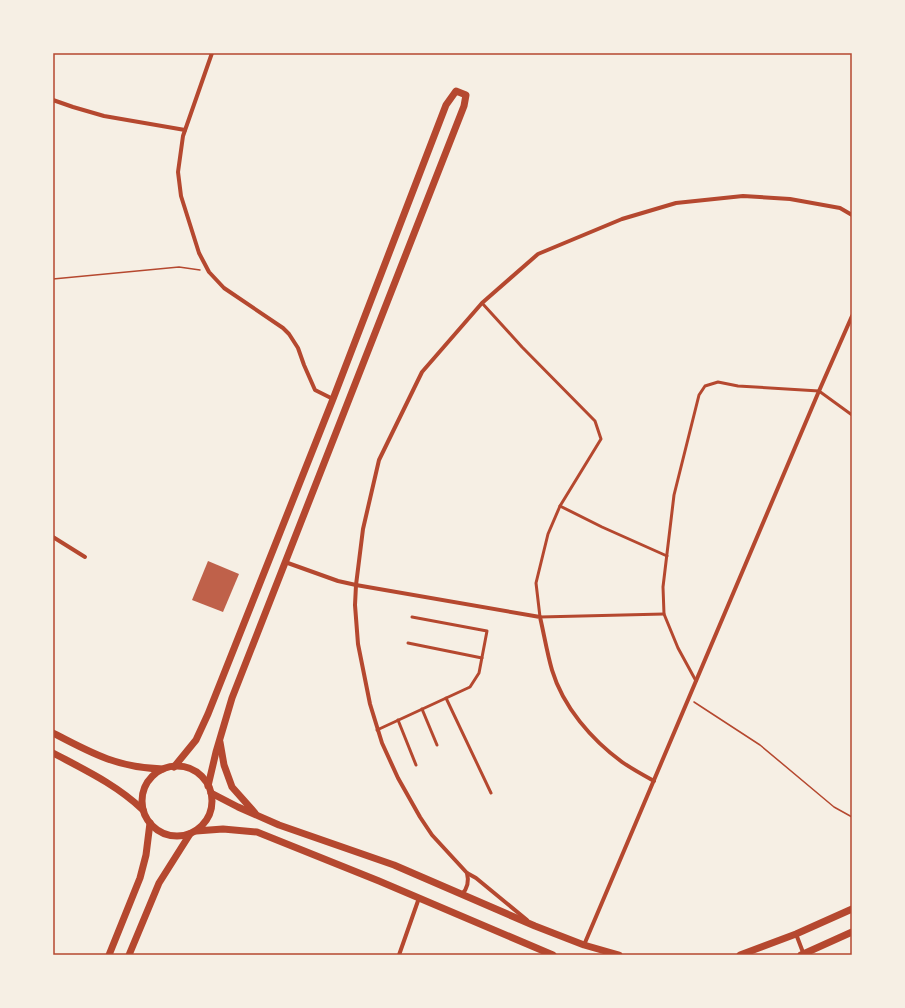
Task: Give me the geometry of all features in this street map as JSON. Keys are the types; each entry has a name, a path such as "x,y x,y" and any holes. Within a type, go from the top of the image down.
{"street":[{"path":"212,53 185,130 179,162 179,184 181,196 199,253 209,272 224,288 283,328 289,334 298,348 315,390 333,399"},
{"path":"129,955 159,883 193,832 206,820 210,814 212,807 210,789 219,740 232,698 464,106 466,95 456,91 446,104 333,399 208,714 196,740 174,767"},
{"path":"53,100 104,116 185,130"},
{"path":"535,926 476,878 467,873 432,834 420,817 398,778 377,730 365,684 359,650 356,618 356,585 363,529 380,460 422,372 482,303 538,254 622,219 676,203 743,196 790,199 840,208 852,215"},
{"path":"584,945 852,316"},
{"path":"53,537 85,557"},
{"path":"285,562 338,581 356,585 540,617 553,671 561,691 575,714 589,732 610,752 624,763 654,781"},
{"path":"53,734 107,760 136,767 165,769 184,767 201,776 210,789 256,815 279,825 394,865 535,926 584,945 619,955"},
{"path":"219,740 224,765 232,787 256,815"},
{"path":"53,753 102,778 116,787 143,810 150,823 155,828 168,835 183,836 193,832 223,829 257,832 419,898 553,955"},
{"path":"143,810 143,796 148,782 165,769"},
{"path":"108,955 140,878 146,855 150,823"},
{"path":"462,894 467,888 467,873"},
{"path":"399,955 419,898"},
{"path":"740,955 796,934 852,909"},
{"path":"796,934 803,955 852,932"}],"lane":[{"path":"482,303 522,347 595,421 601,439 560,506 548,534 536,583 540,617 664,614"},
{"path":"696,681 678,648 664,614 663,588 674,495 699,395 705,386 718,382 738,386 819,391 852,415"},
{"path":"560,506 602,527 667,556"},
{"path":"377,730 470,687 479,673 487,631 412,617"},
{"path":"408,643 482,658"},
{"path":"446,698 491,793"},
{"path":"422,709 438,745"},
{"path":"398,720 416,765"}],"path":[{"path":"53,279 179,267 209,272"},
{"path":"689,698 760,745 834,807 852,817"}],"building":[{"path":"208,561 239,574 223,612 192,600"}]}
